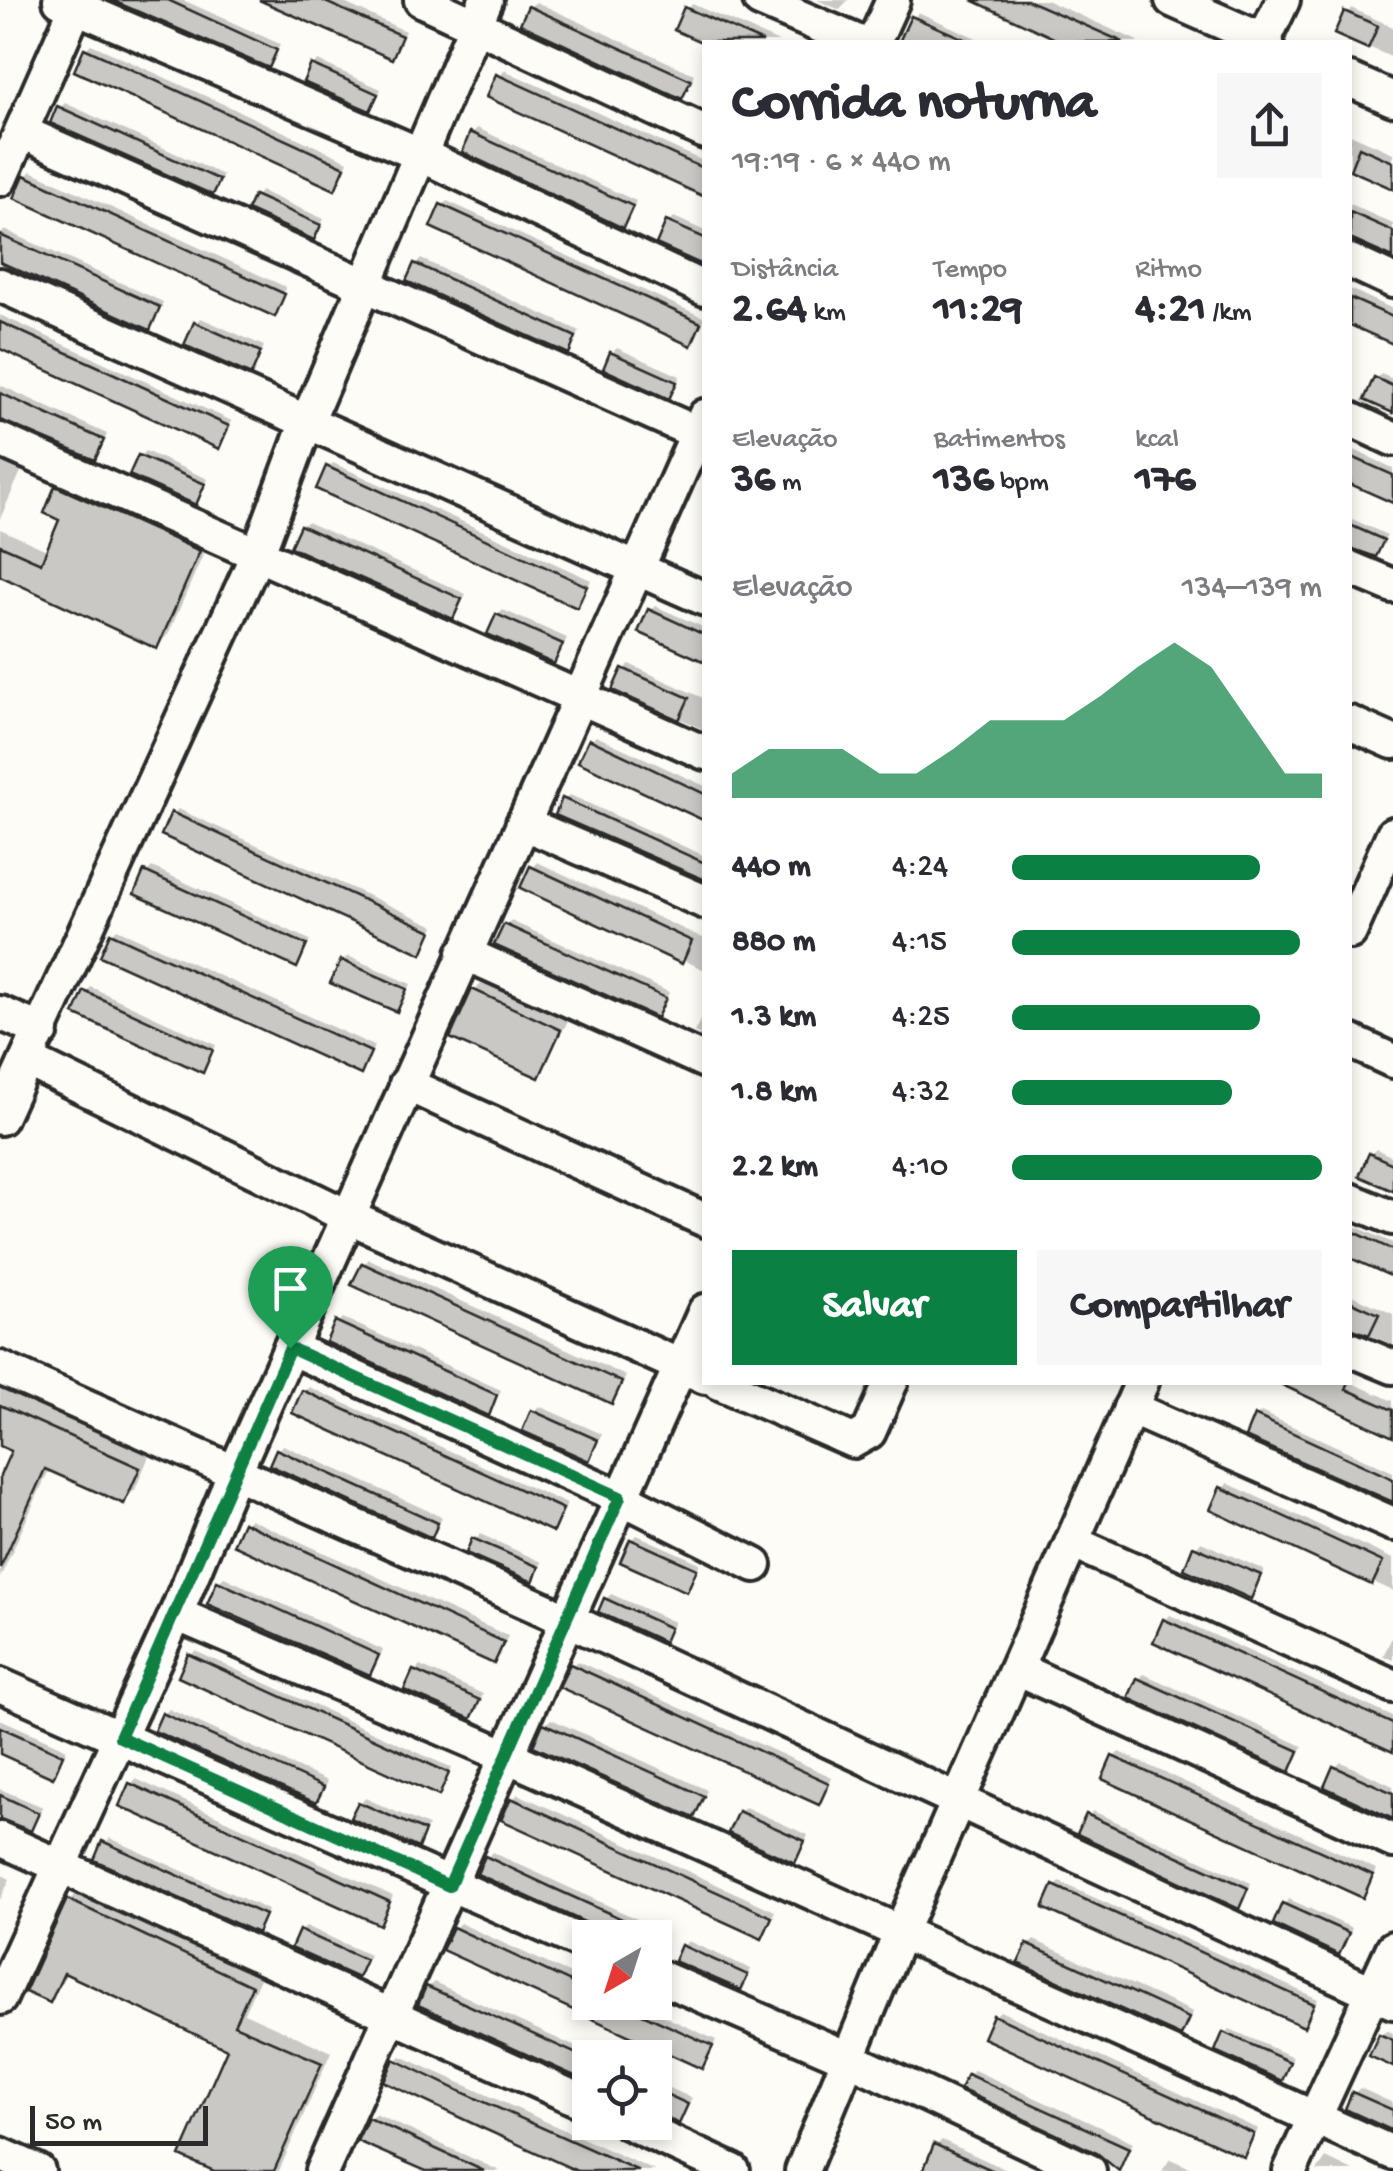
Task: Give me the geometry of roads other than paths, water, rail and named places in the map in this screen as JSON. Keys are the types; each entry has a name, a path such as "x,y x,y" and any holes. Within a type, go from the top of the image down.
{"street":[{"path":"421,0 481,12 702,130"},
{"path":"760,0 853,40"},
{"path":"875,40 893,0"},
{"path":"1172,0 1261,40"},
{"path":"1266,40 1283,0"},
{"path":"0,179 72,2 419,154 702,288"},
{"path":"0,1118 258,553 306,424 481,12"},
{"path":"1352,81 1393,99"},
{"path":"0,1998 176,1614 406,1084 701,424 364,286 22,132"},
{"path":"1352,263 1393,280"},
{"path":"0,285 702,597"},
{"path":"1352,420 1393,438"},
{"path":"0,440 702,752"},
{"path":"1352,569 1393,586"},
{"path":"1352,724 1393,742"},
{"path":"522,823 702,901"},
{"path":"1352,928 1393,834"},
{"path":"464,954 702,1060"},
{"path":"0,1013 35,1046 350,1218 692,1371"},
{"path":"1352,1043 1393,1061"},
{"path":"406,1084 702,1219"},
{"path":"1352,1201 1393,1218"},
{"path":"332,2168 392,2015 620,1497 692,1371 702,1325"},
{"path":"290,1348 620,1497 755,1565"},
{"path":"1352,1349 1393,1368"},
{"path":"0,1368 960,1799 1383,1997"},
{"path":"725,1385 853,1441 870,1432 890,1385"},
{"path":"802,2171 901,1931 1136,1396 1393,1524"},
{"path":"1072,1542 1393,1686"},
{"path":"176,1614 507,1756 1393,2154"},
{"path":"1017,1670 1393,1841"},
{"path":"0,1685 572,1938"},
{"path":"0,1839 572,2098"},
{"path":"1290,2171 1312,2118 1383,1997 1393,1948"},
{"path":"672,1981 850,2059 1089,2171"},
{"path":"666,2140 733,2171"},
{"path":"0,2154 38,2171"}]}
